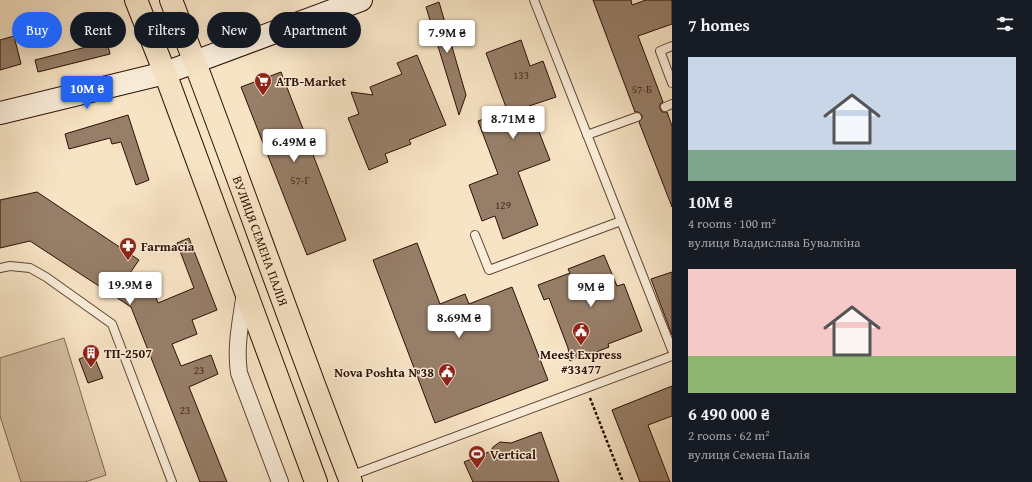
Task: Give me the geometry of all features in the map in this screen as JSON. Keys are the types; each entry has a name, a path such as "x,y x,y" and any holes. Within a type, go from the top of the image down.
{"main road":[{"path":"136,0 165,73 316,482"},
{"name":"ВУЛИЦЯ СЕМЕНА ПАЛІЯ","path":"171,0 196,62 230,161 350,479"}],"street":[{"path":"0,113 165,73 361,0"},
{"path":"246,290 238,342 237,358 239,373 280,482"}],"lane":[{"path":"534,0 672,350"},
{"path":"672,46 660,51 672,83"},
{"path":"587,136 637,117"},
{"path":"475,235 489,270 621,221"},
{"path":"0,268 10,266 30,268 46,277 112,324 172,482"},
{"path":"350,479 672,356"}],"path":[{"path":"586,388 623,482"}],"shaded area":[{"path":"64,338 106,475 85,482 21,482 0,416 0,358"}],"building":[{"path":"593,0 631,0 632,5 646,0 672,0 672,24 638,36 663,102 660,104 660,109 662,112 667,112 672,126 672,207 639,122 642,115 635,112"},
{"path":"439,2 466,95 459,115 426,7"},
{"path":"12,37 12,48 17,48 21,64 0,70 0,40"},
{"path":"521,40 530,66 543,61 556,97 529,106 550,160 518,172 538,225 503,239 495,216 482,221 469,185 498,174 478,121 507,110 486,53"},
{"path":"82,48 109,48 110,54 38,72 35,60"},
{"path":"417,55 446,125 409,140 411,144 385,154 388,162 369,170 348,118 359,114 351,92 373,95 370,87 402,74 397,63"},
{"path":"281,72 346,240 307,255 241,87"},
{"path":"128,115 149,180 136,185 121,142 112,144 110,138 69,149 65,134"},
{"path":"37,192 139,260 130,273 152,287 158,303 194,288 177,243 189,238 217,310 192,320 197,334 172,344 181,366 211,355 218,374 189,387 227,482 200,482 131,307 30,241 0,248 0,200"},
{"path":"417,243 440,304 465,294 469,304 512,287 548,380 435,423 373,260"},
{"path":"604,255 617,286 624,284 642,331 608,344 609,347 591,354 590,351 570,361 568,348 549,298 544,300 538,285 570,273 568,269"},
{"path":"672,272 672,335 651,279"},
{"name":"ТП-2507","path":"93,354 103,378 88,383 79,359"},
{"path":"672,386 672,416 648,425 670,482 640,482 612,410"},
{"path":"541,432 559,482 473,482 464,462 491,451 493,447 500,442 511,443"}],"place":[{"name":"ATB-Market","path":"263,96"},
{"name":"Farmacia","path":"128,261"},
{"name":"Meest Express #33477","path":"581,346"},
{"name":"ТП-2507","path":"91,368"},
{"name":"Nova Poshta №38","path":"447,387"},
{"name":"Vertical","path":"477,469"}]}
